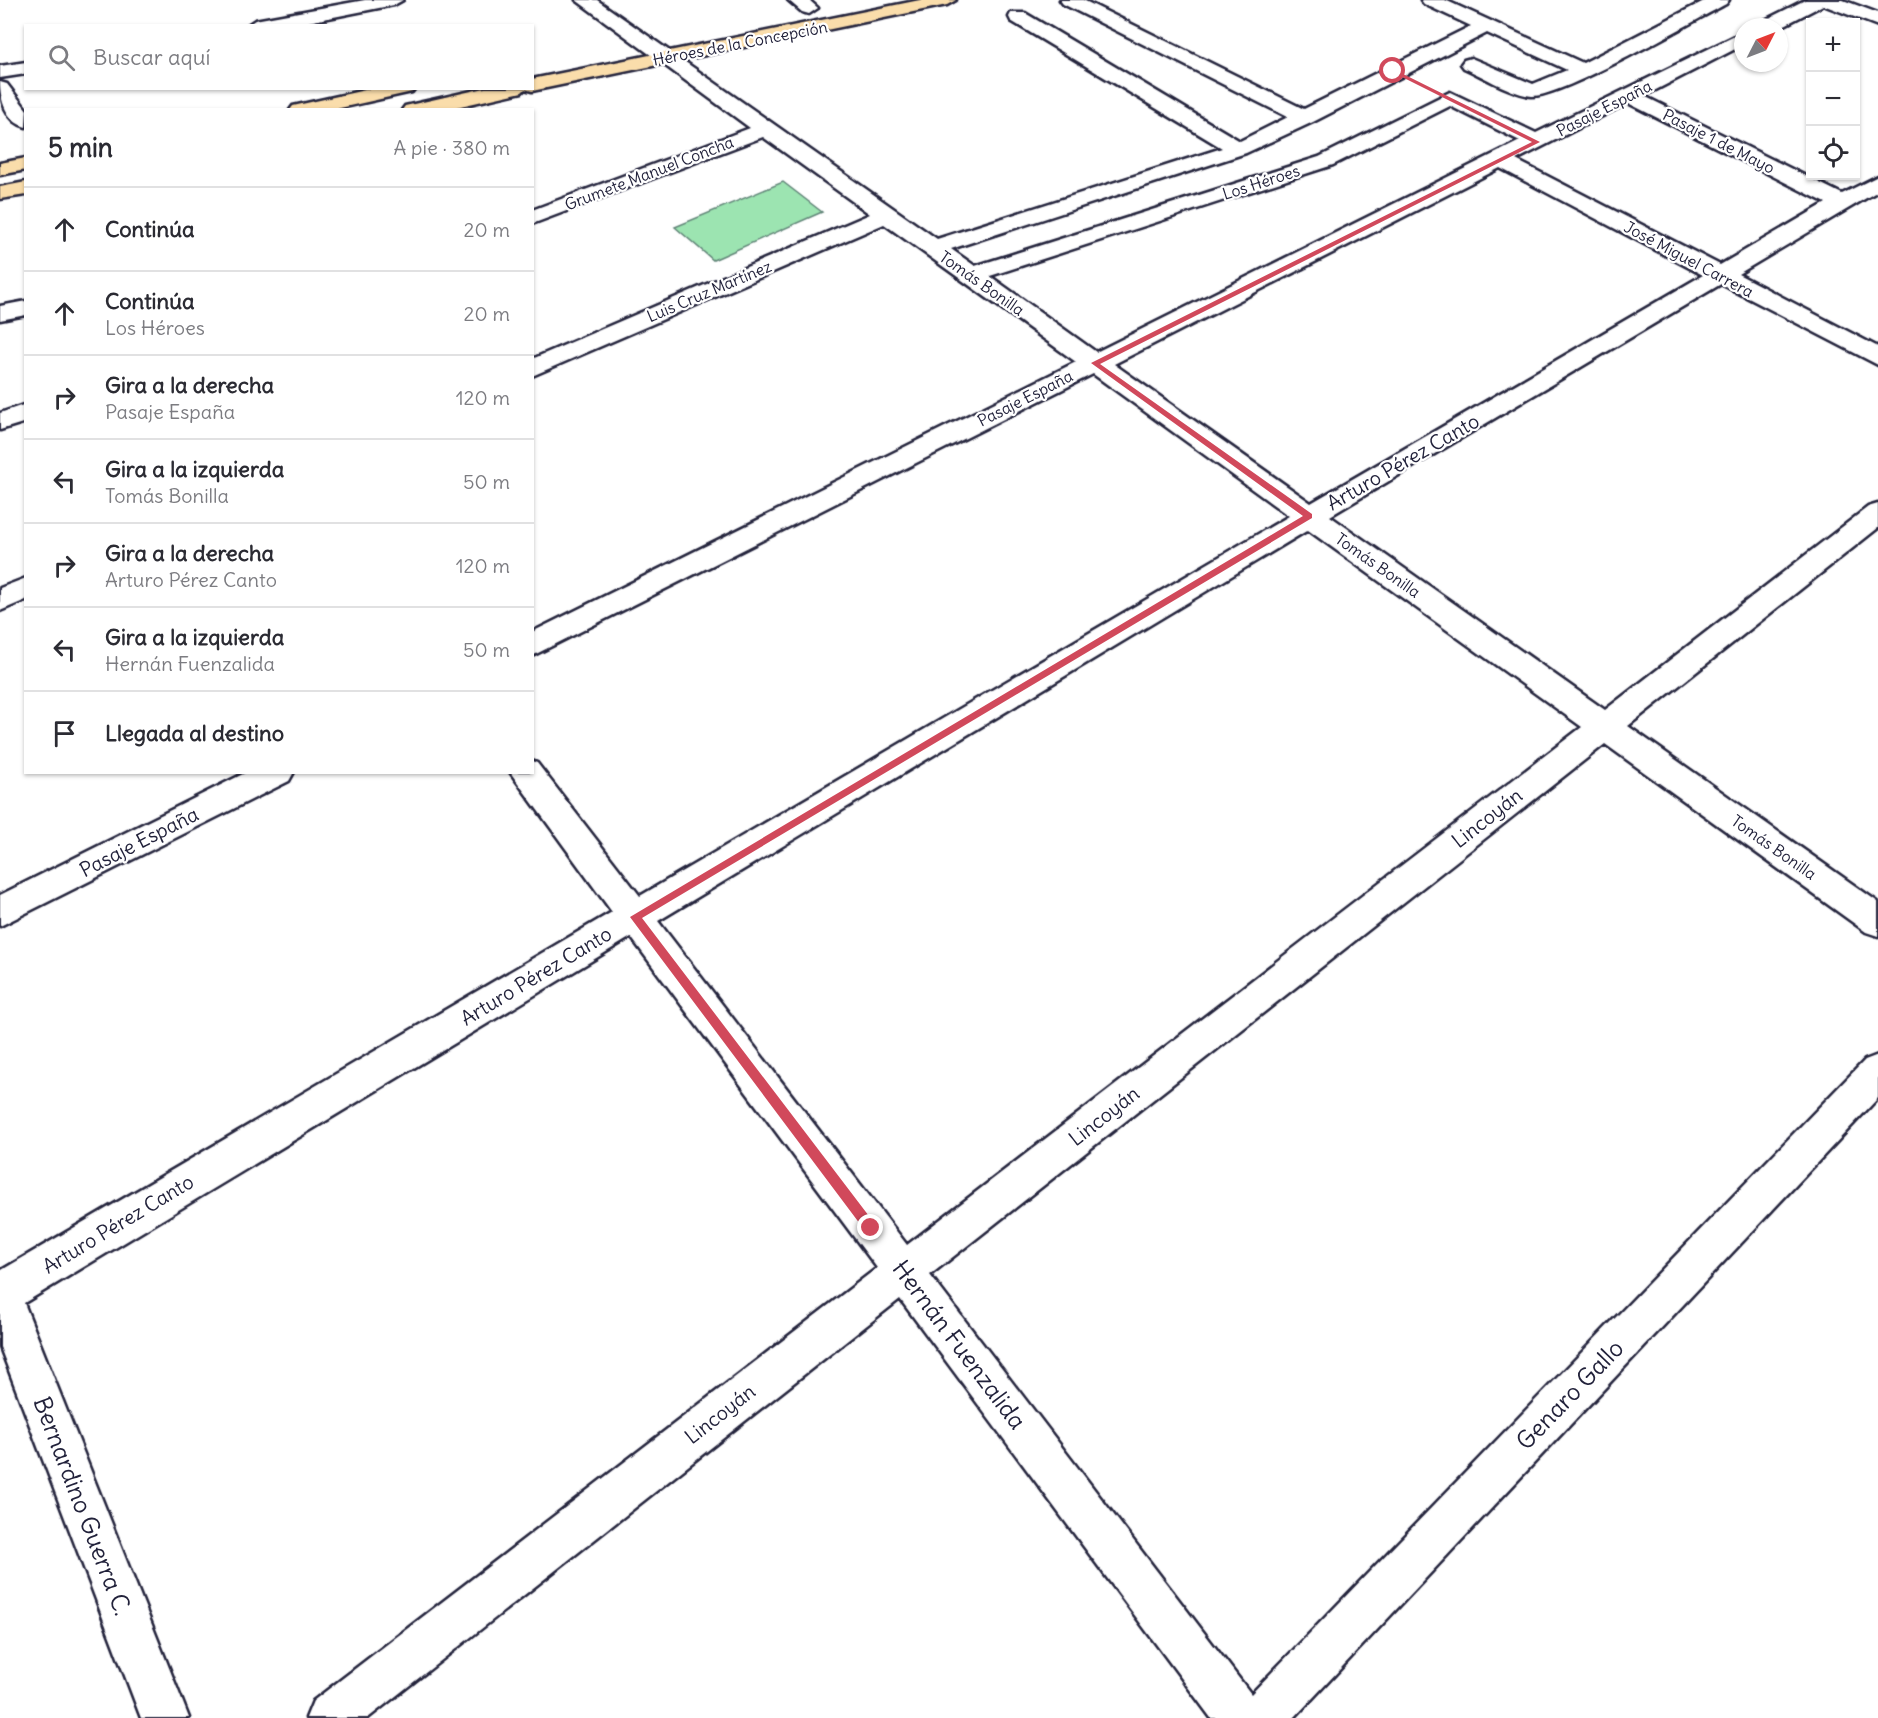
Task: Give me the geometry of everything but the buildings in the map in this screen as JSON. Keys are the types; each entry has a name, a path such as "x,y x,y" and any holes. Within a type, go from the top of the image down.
{"main road":[{"name":"Héroes de la Concepción","path":"534,84 667,47 947,0"},
{"name":"Héroes de la Concepción","path":"798,7 829,4"},
{"name":"Héroes de la Concepción","path":"621,45 641,42 667,47"},
{"path":"310,108 395,90"},
{"path":"421,108 506,90"},
{"path":"0,169 24,164"},
{"path":"0,193 24,188"}],"street":[{"path":"266,24 394,0"},
{"path":"585,0 641,42"},
{"path":"1069,0 1306,118"},
{"path":"1430,0 1583,70"},
{"path":"1471,64 1531,90 1542,89 1720,0"},
{"path":"1784,18 1819,0"},
{"path":"1827,0 1878,20"},
{"path":"1018,17 1239,149"},
{"path":"932,248 1239,149 1306,118 1393,71 1486,26"},
{"name":"Pasaje España","path":"534,644 1734,43"},
{"name":"Tomás Bonilla","path":"667,47 765,129 1878,921"},
{"path":"0,72 24,68"},
{"path":"1393,71 1412,80"},
{"path":"0,88 24,118"},
{"name":"Los Héroes","path":"971,275 1326,161 1441,94 1537,142"},
{"name":"Pasaje 1 de Mayo","path":"1629,96 1842,203"},
{"name":"Grumete Manuel Concha","path":"534,217 765,129"},
{"name":"José Miguel Carrera","path":"1500,160 1878,357"},
{"name":"Arturo Pérez Canto","path":"0,1294 1309,516 1878,182"},
{"name":"Luis Cruz Martínez","path":"534,367 886,215"},
{"path":"0,314 24,308"},
{"path":"0,422 24,413"},
{"name":"Lincoyán","path":"330,1718 1878,514"},
{"path":"0,600 24,589"},
{"name":"Pasaje España","path":"0,911 274,774"},
{"name":"Hernán Fuenzalida","path":"528,774 1240,1718"},
{"name":"Genaro Gallo","path":"1261,1718 1878,1072"},
{"name":"Bernardino Guerra C.","path":"0,1294 165,1718"}],"green space":[{"path":"783,182 822,212 713,260 675,227"}],"route":[{"path":"871,1228 635,917 1309,516 1095,363 1537,142 1393,71"}]}
